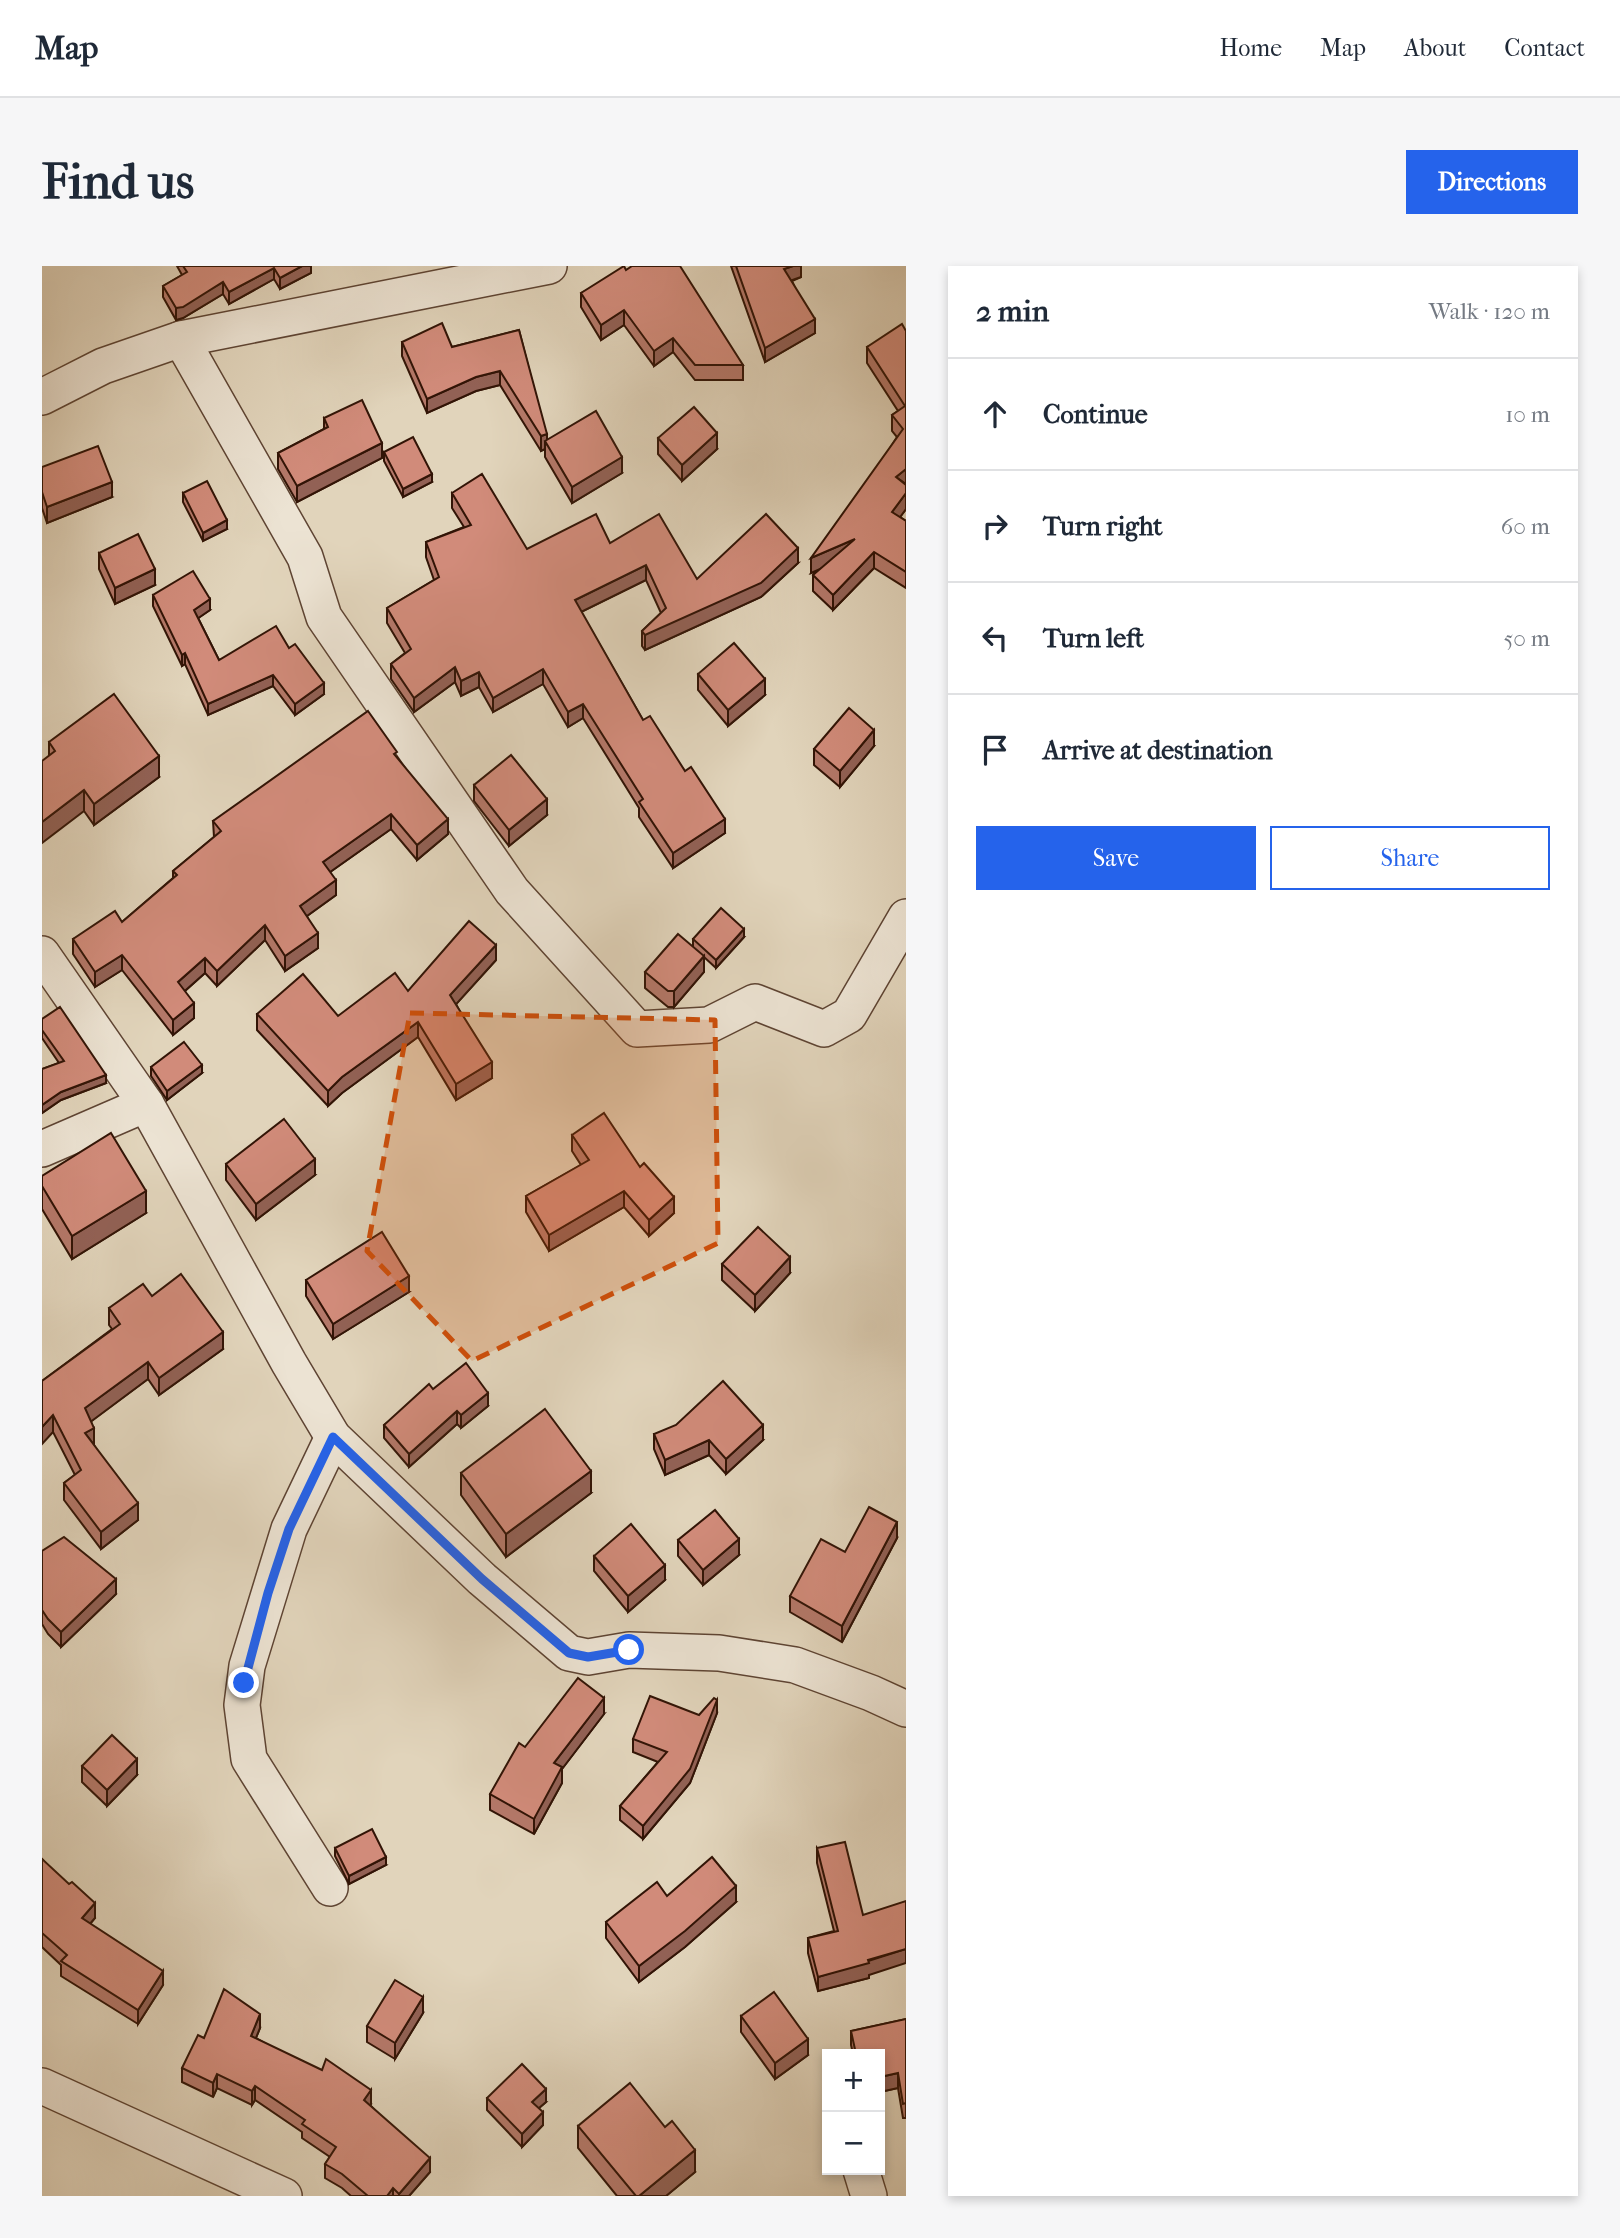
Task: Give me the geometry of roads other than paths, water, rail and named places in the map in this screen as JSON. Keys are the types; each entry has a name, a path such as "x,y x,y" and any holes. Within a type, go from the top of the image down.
{"street":[{"path":"42,397 103,366 181,340 549,266"},
{"path":"181,340 305,557 324,617 512,891 637,1029 709,1025 755,1002 824,1029 849,1015 906,917"},
{"path":"42,954 146,1104 289,1363 333,1437 482,1579 569,1653 588,1657 629,1650 719,1653 795,1665 906,1709"},
{"path":"42,1149 146,1104"},
{"path":"330,1888 248,1759 243,1705 247,1666 289,1529 333,1437"},
{"path":"42,2086 284,2196"},
{"path":"863,2175 869,2196"}]}
